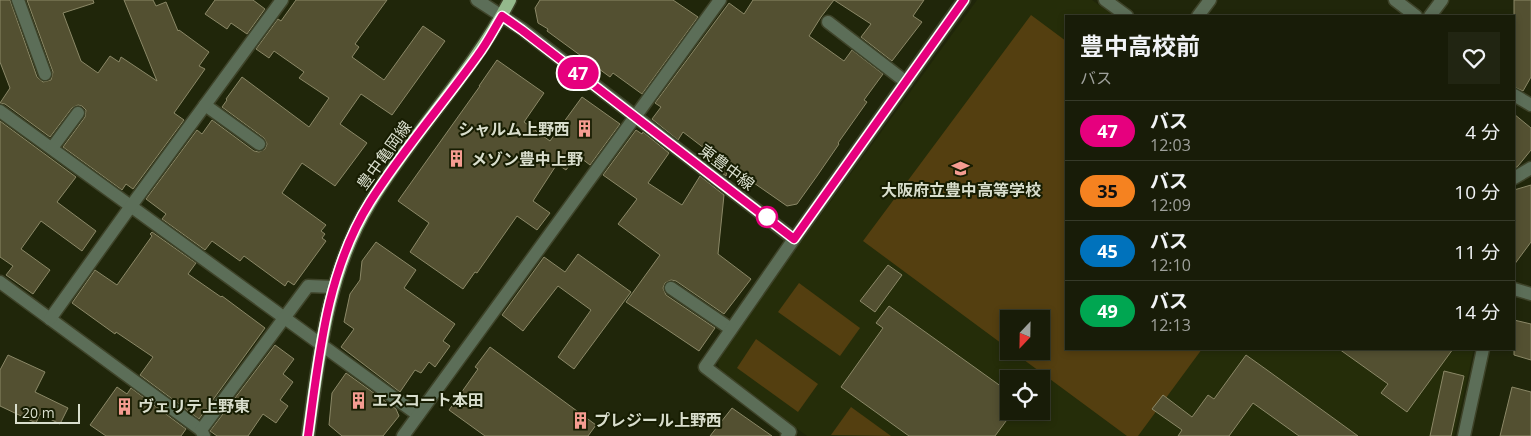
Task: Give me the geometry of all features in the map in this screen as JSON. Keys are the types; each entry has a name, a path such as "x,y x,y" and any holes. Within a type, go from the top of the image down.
{"main road":[{"name":"豊中亀岡線","path":"308,436 321,344 333,287 351,240 369,203 479,54 510,0"}],"street":[{"path":"18,0 45,74"},
{"path":"50,319 282,0"},
{"name":"東豊中線","path":"477,0 502,16 794,239"},
{"path":"403,436 720,0"},
{"path":"791,435 705,367 964,0"},
{"path":"1105,0 1126,15"},
{"path":"1199,15 1210,0"},
{"path":"1395,0 1415,15"},
{"path":"1431,15 1442,0"},
{"path":"828,22 906,82"},
{"path":"1515,96 1531,105"},
{"path":"205,105 260,144"},
{"path":"0,110 418,415"},
{"path":"52,148 78,113"},
{"path":"1515,177 1531,168"},
{"path":"0,282 203,433 284,317 308,286 333,287"},
{"path":"671,288 731,330"},
{"path":"1515,289 1531,294"},
{"path":"1464,436 1483,350"}],"shaded area":[{"name":"大阪府立豊中高等学校","path":"977,0 1092,0 1114,15 1065,15 1065,350 1474,350 1454,436 807,436 720,372 717,358"},
{"path":"1031,15 1065,40 1065,350 1201,350 1138,436 1127,436 1050,379 1050,370 1038,370 1024,360 1050,360 1050,310 1000,310 1000,342 863,241"},
{"path":"799,283 860,328 840,356 778,312"},
{"path":"756,339 818,384 798,412 737,368"},
{"path":"851,407 891,436 831,435"}],"building":[{"path":"0,0 10,0 37,77 43,82 51,80 53,72 27,0 93,0 94,3 63,13 81,61 98,73 110,56 119,62 121,57 157,81 124,0 153,0 156,6 166,2 178,31 209,52 199,66 205,69 174,113 184,120 133,189 126,184 122,190 63,147 85,117 86,110 82,106 78,105 72,108 50,137 5,104 0,103 10,88 0,62"},
{"path":"215,0 253,0 265,9 247,34 231,23 227,29 205,14"},
{"path":"296,0 387,0 355,44 359,47 352,57 384,80 423,26 445,41 392,115 361,94 340,124 367,143 335,186 302,163 282,193 326,225 321,231 325,234 322,238 326,241 294,285 288,281 285,286 244,256 240,261 212,241 205,250 162,219 166,214 146,199 197,130 202,134 212,120 254,151 259,152 265,149 267,144 264,138 222,107 242,77 309,127 329,98 299,78 304,72 274,51 269,58 256,49 278,19 281,21"},
{"path":"540,0 673,0 698,17 642,94 613,73 610,77 538,23 535,8"},
{"path":"753,0 834,0 809,36 844,61 852,50 883,74 864,100 867,102 797,204 787,206 728,165 726,176 708,163 713,155 683,132 678,140 652,119 661,107 655,103 729,3 744,14"},
{"path":"834,0 924,0 913,16 922,22 892,61 861,37 871,24"},
{"path":"1514,0 1531,0 1531,77 1523,91 1515,87"},
{"path":"497,60 544,93 524,122 550,141 582,97 620,124 590,165 577,155 566,170 557,164 533,201 550,213 537,230 517,216 477,273 475,272 463,289 410,252 429,223 398,201"},
{"path":"1515,115 1531,128 1531,150 1515,168"},
{"path":"0,121 76,177 57,202 96,231 82,251 41,221 21,249 50,270 33,294 6,275 13,266 0,257"},
{"path":"636,130 642,134 643,132 669,153 648,183 682,205 700,176 724,195 718,254 751,279 724,314 676,281 671,280 665,283 663,288 666,295 715,328 699,351 626,302 660,255 618,224 637,199 603,175"},
{"path":"1531,185 1531,242 1515,264 1515,190"},
{"path":"152,232 196,263 188,274 222,296 265,328 199,419 140,375 153,357 116,332 115,334 72,303 95,270 117,285 152,236 150,234"},
{"path":"376,242 416,270 404,288 455,324 443,341 450,346 435,367 429,362 421,373 415,370 400,392 341,347 354,329 344,322 350,294 360,280 362,261"},
{"path":"578,254 631,292 574,369 558,357 591,310 558,286 523,331 502,315 544,257 565,272"},
{"path":"888,265 902,275 875,312 860,301"},
{"path":"889,306 1000,386 1000,420 1007,420 995,436 909,436 841,387 883,328 876,323"},
{"path":"1515,320 1531,324 1531,360 1514,355"},
{"path":"275,345 294,359 283,374 293,382 280,400 288,406 276,423 263,414 248,436 217,436 210,431"},
{"path":"490,347 596,425 588,436 485,436 449,410 478,369 475,367"},
{"path":"1340,350 1452,350 1407,412 1381,393 1388,384"},
{"path":"8,355 45,372 35,392 68,408 60,424 40,414 36,423 0,406 0,370"},
{"path":"1246,355 1358,436 1299,436 1253,403 1229,436 1178,436 1182,430 1152,409 1163,395 1192,417 1208,395 1214,399"},
{"path":"1444,371 1464,376 1451,436 1430,436"},
{"name":"エスコート本田","path":"346,373 396,409 399,416 383,436 342,436 329,425 332,393"},
{"name":"ヴェリテ上野東","path":"117,387 127,394 131,388 186,429 181,436 106,436 90,425"},
{"path":"1512,387 1531,392 1531,436 1500,436"},
{"path":"732,408 772,436 710,436"}],"bus line":[{"name":"47","path":"308,436 321,344 333,287 351,240 369,203 479,54 502,16 794,239 964,0"}],"place":[{"name":"シャルム上野西","path":"584,129"},
{"name":"メゾン豊中上野","path":"457,159"},
{"name":"大阪府立豊中高等学校","path":"961,168"},
{"name":"エスコート本田","path":"358,400"},
{"name":"ヴェリテ上野東","path":"124,406"},
{"name":"プレジール上野西","path":"580,420"}]}
